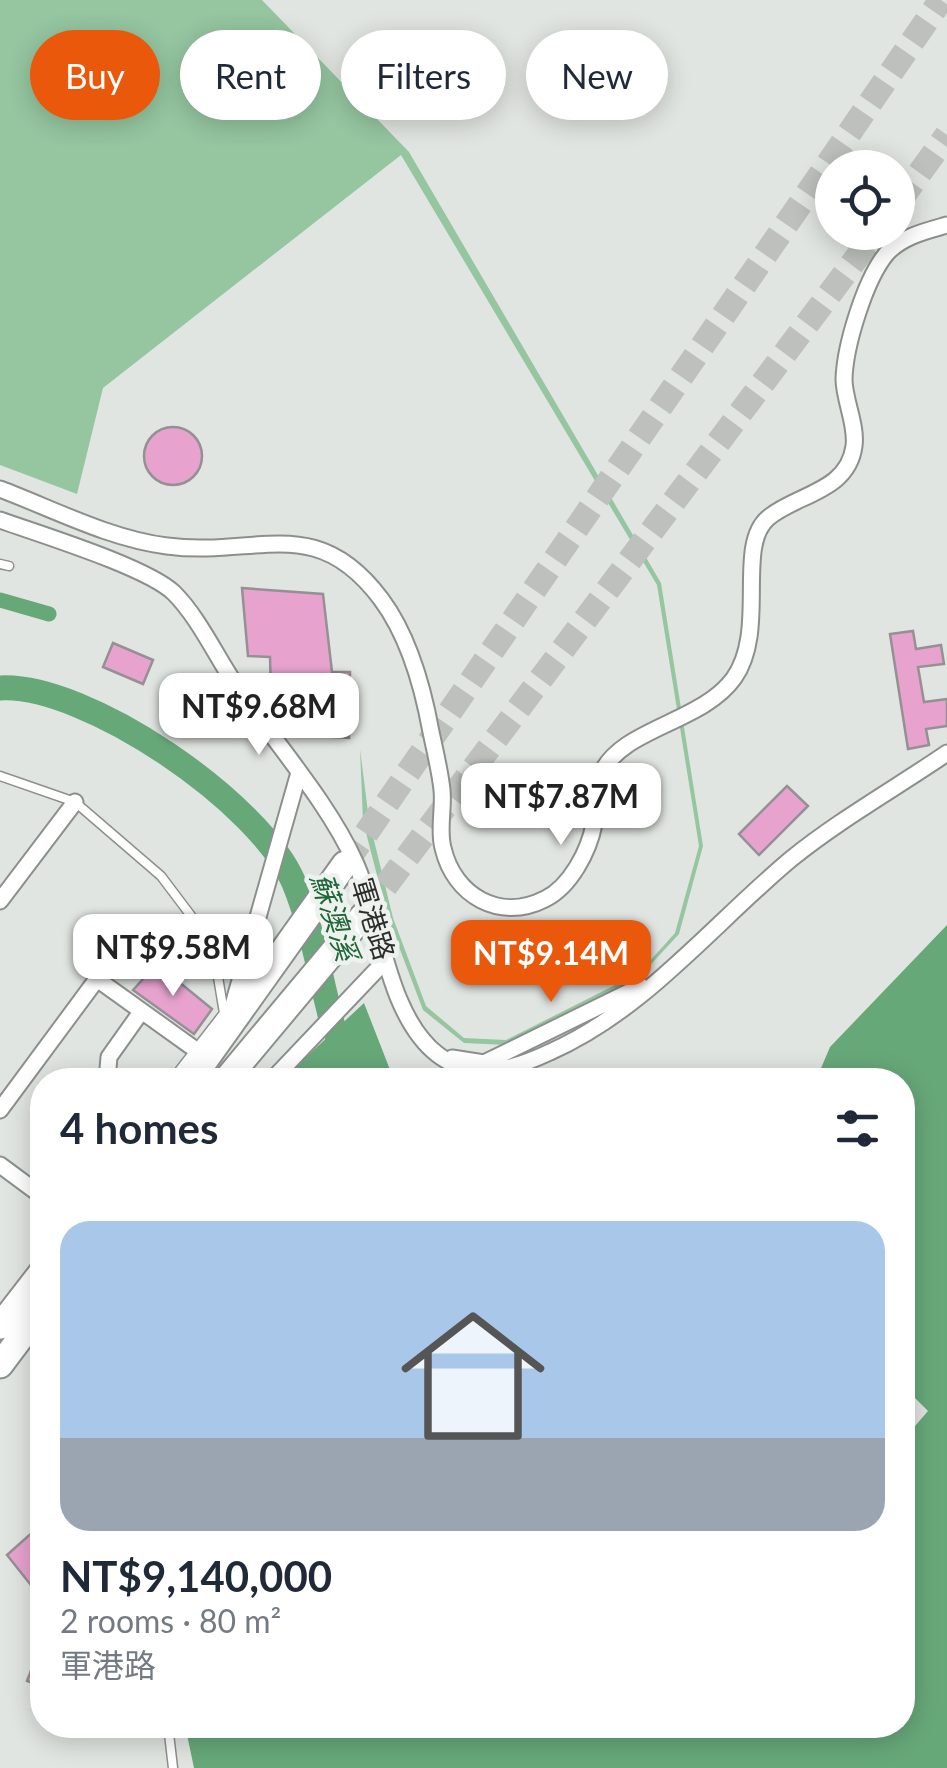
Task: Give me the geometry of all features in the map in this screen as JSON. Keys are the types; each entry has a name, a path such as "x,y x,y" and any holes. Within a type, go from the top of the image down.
{"main road":[{"path":"199,1068 345,864"},
{"path":"236,1068 363,916"},
{"path":"0,1365 16,1318 30,1293"}],"street":[{"path":"0,489 165,546 314,546 352,563 384,603 414,665 442,791 442,848 458,882 485,906 520,908 548,898 576,869 593,829 600,774 622,748 695,713 733,680 750,647 751,549 766,519 807,500 841,475 854,446 844,381 850,337 869,290 887,254 914,234 947,225"},
{"name":"軍港路","path":"0,520 110,560 173,592 298,776 334,818 358,867 385,961 417,1035 438,1055 484,1063 666,974 795,856 947,753"},
{"path":"226,1028 298,776"},
{"path":"0,901 75,802"},
{"path":"283,1068 385,961"},
{"path":"31,1068 97,979 196,1050"},
{"path":"108,1068 109,1058 141,1012"},
{"path":"0,1110 30,1069"},
{"path":"0,1165 30,1187"}],"lane":[{"path":"0,776 75,802 160,876 202,929 218,977 224,1014 182,1068"},
{"path":"170,1738 174,1768"}],"shaded area":[{"path":"0,0 262,0 291,30 180,30 180,120 321,120 321,61 341,82 341,120 378,120 409,152 661,583 703,846 679,934 641,975 507,1045 464,1043 423,1010 388,918 363,821 360,749 369,820 393,918 426,1006 464,1038 506,1040 639,973 675,933 699,846 657,585 401,155 103,388 77,494 0,465"},
{"path":"947,925 947,1768 194,1768 188,1738 915,1738 915,1426 928,1411 915,1398 915,1068 821,1068 830,1047"},
{"path":"364,1003 389,1068 294,1068"}],"building":[{"path":"173,427 194,435 202,456 194,477 173,485 152,477 144,456 152,435"},
{"path":"242,588 323,594 332,672 350,672 349,738 318,736 317,708 302,709 302,697 271,695 270,657 248,656"},
{"path":"913,631 916,649 941,645 944,664 918,667 924,702 947,699 947,726 926,729 929,745 908,749 890,634"},
{"path":"113,643 153,660 143,684 103,667"},
{"path":"787,786 808,806 759,855 739,834"},
{"path":"157,964 212,1009 194,1034 133,990"},
{"path":"30,1534 30,1584 7,1555"}],"waterway":[{"path":"0,600 49,614"},
{"name":"蘇澳溪","path":"0,688 36,692 78,705 122,726 209,785 246,818 275,851 294,883 312,937 334,1030"}],"tunnel":[{"path":"345,864 941,0"},
{"path":"915,179 947,135"},
{"path":"363,916 862,250"}]}
